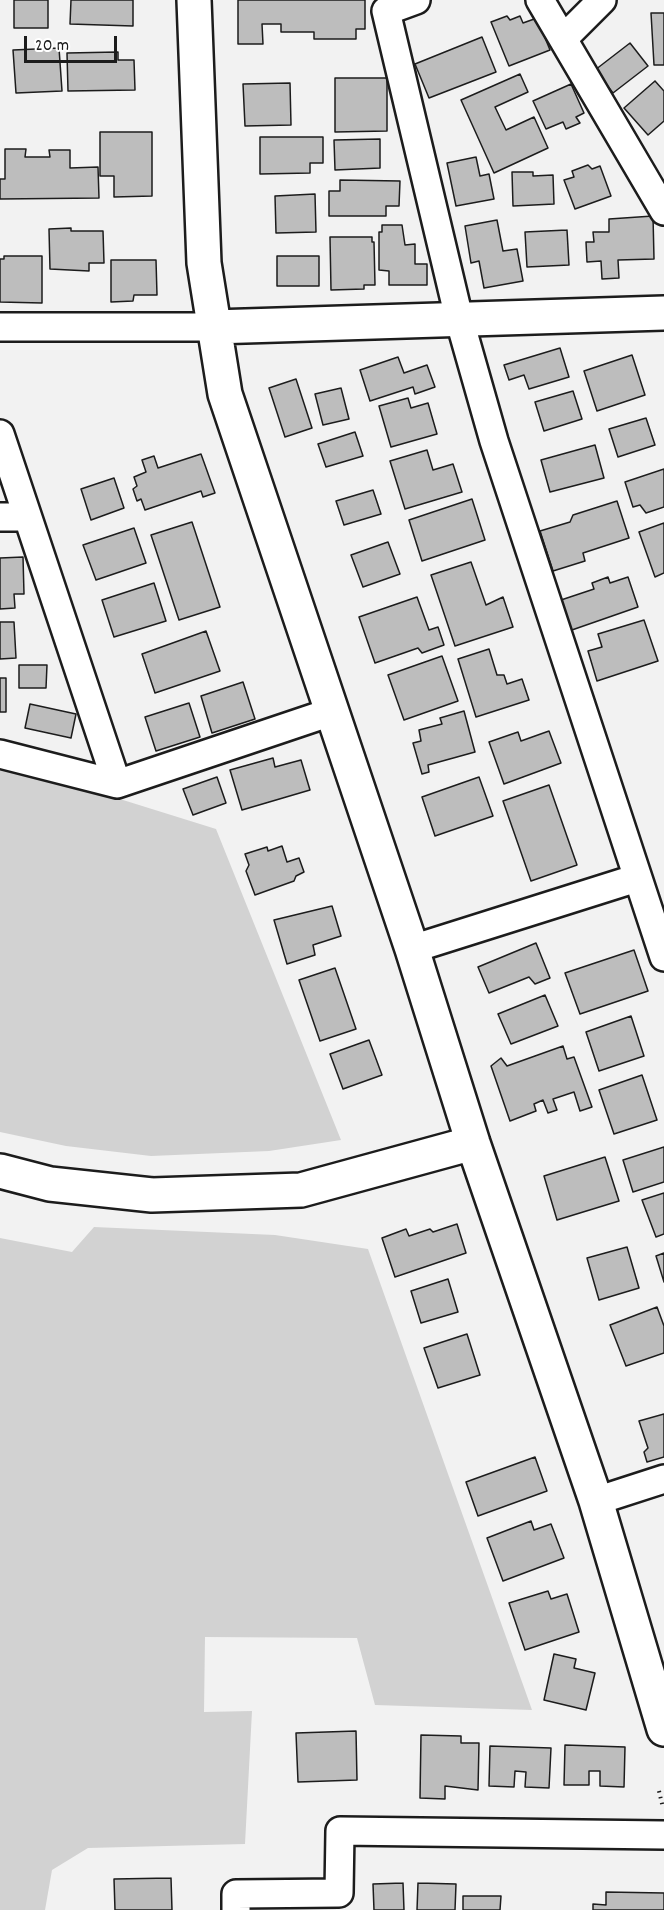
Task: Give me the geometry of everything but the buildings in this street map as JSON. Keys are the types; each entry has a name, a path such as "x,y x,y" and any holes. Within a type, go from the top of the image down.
{"street":[{"path":"194,0 204,263 225,394 412,949 473,1143 596,1501 664,1729"},
{"path":"416,0 387,11 459,318 494,441 664,957"},
{"path":"540,0 563,39 655,170 664,211"},
{"path":"563,39 602,0"},
{"path":"0,327 213,327 664,313"},
{"path":"0,434 13,517 117,784"},
{"path":"0,754 117,784 331,712"},
{"path":"412,949 637,878"},
{"path":"0,1172 50,1184 152,1195 301,1190 473,1143"},
{"path":"596,1501 664,1479"},
{"path":"236,1910 236,1894 339,1893 340,1831 664,1835"}],"path":[{"path":"659,1791 664,1811"}],"shaded area":[{"path":"0,768 123,800 216,829 341,1140 269,1151 151,1156 66,1146 0,1132"},
{"path":"94,1227 275,1235 368,1249 532,1710 375,1705 357,1638 205,1637 204,1712 252,1711 245,1844 88,1848 52,1870 45,1910 0,1910 0,1238 72,1252"}]}
